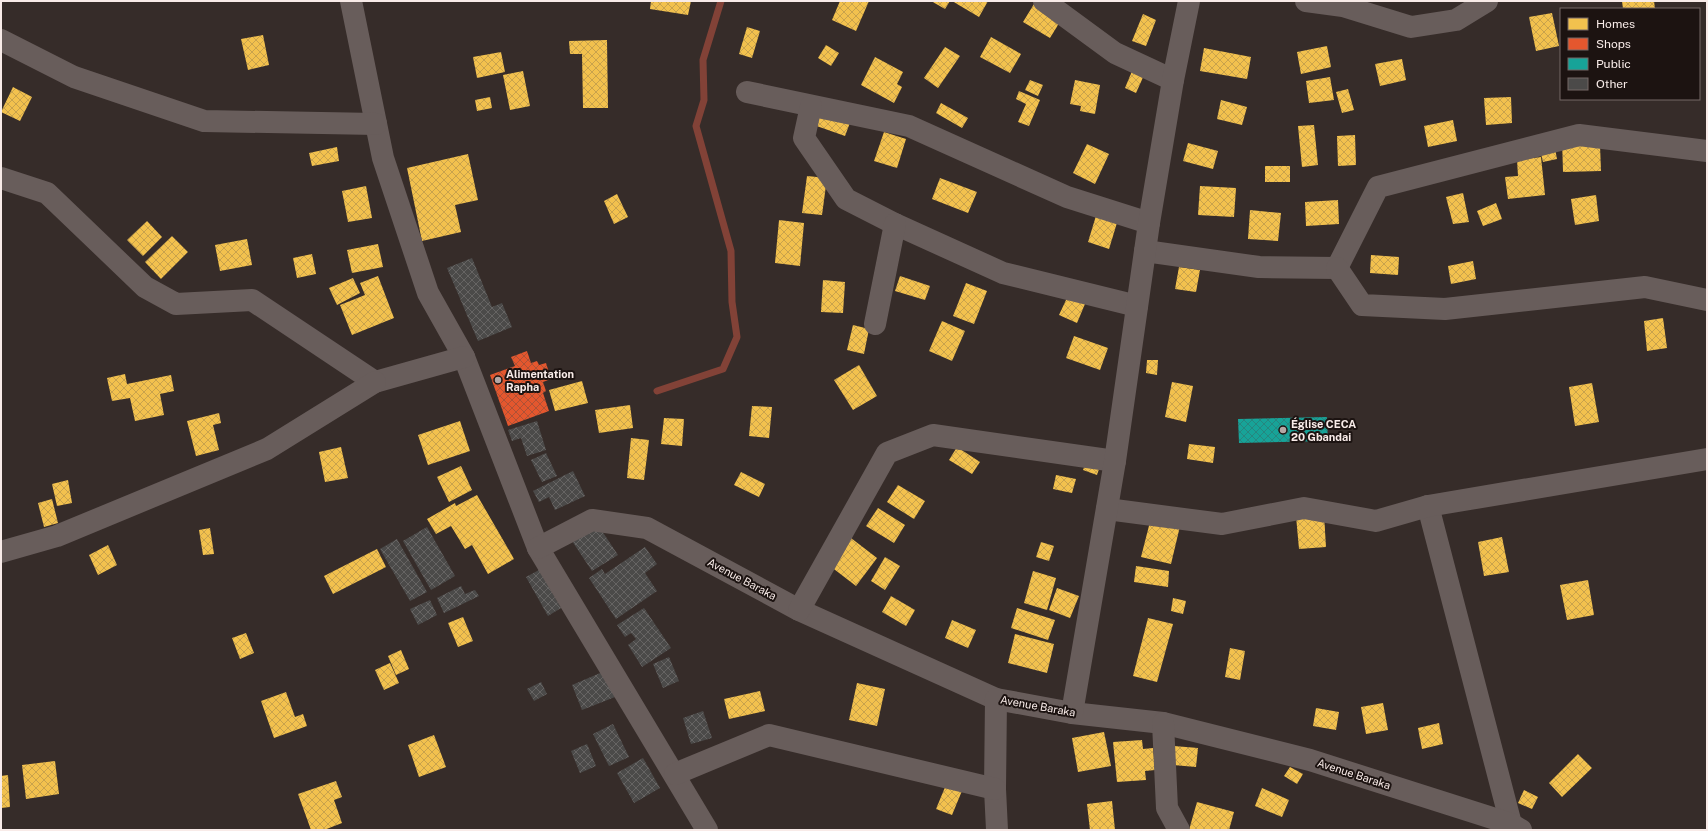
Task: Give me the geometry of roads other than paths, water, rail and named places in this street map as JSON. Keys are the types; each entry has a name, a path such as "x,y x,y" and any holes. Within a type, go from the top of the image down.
{"street":[{"path":"351,1 383,158 428,293 464,357 538,548 675,774 707,830"},
{"path":"1044,1 1115,53 1173,80"},
{"path":"1072,713 1115,461 1149,223 1173,80 1190,1"},
{"path":"1306,1 1344,3 1411,27 1456,20 1487,1"},
{"path":"1,40 74,77 204,121 376,124"},
{"path":"747,92 909,126 1067,197 1149,223"},
{"path":"811,106 804,138 846,199 895,224 1003,273 1137,306"},
{"path":"1337,268 1378,187 1579,135 1707,151"},
{"path":"1,178 47,193 145,287 176,304 252,300 374,382"},
{"path":"875,324 895,224"},
{"path":"1145,251 1259,267 1337,268"},
{"path":"1337,268 1362,305 1445,308 1645,287 1707,301 1707,284"},
{"path":"1,552 57,536 267,449 374,382 464,357"},
{"path":"799,610 887,453 933,435 1115,461"},
{"path":"1107,509 1222,524 1304,508 1376,521 1428,506 1707,459"},
{"path":"1428,506 1516,827"},
{"name":"Avenue Baraka","path":"538,548 592,520 647,528 799,610 996,699 1072,713 1163,723 1310,760 1516,827"},
{"path":"996,699 995,789 997,830"},
{"path":"1163,723 1167,808 1179,830"},
{"path":"675,774 769,735 995,789"}],"waterway":[{"path":"657,391 723,369 737,337 732,302 731,251 696,126 704,100 703,60 721,1"}],"place":[{"name":"Alimentation Rapha","path":"498,380"},
{"name":"Église CECA 20 Gbandai","path":"1283,430"}]}
